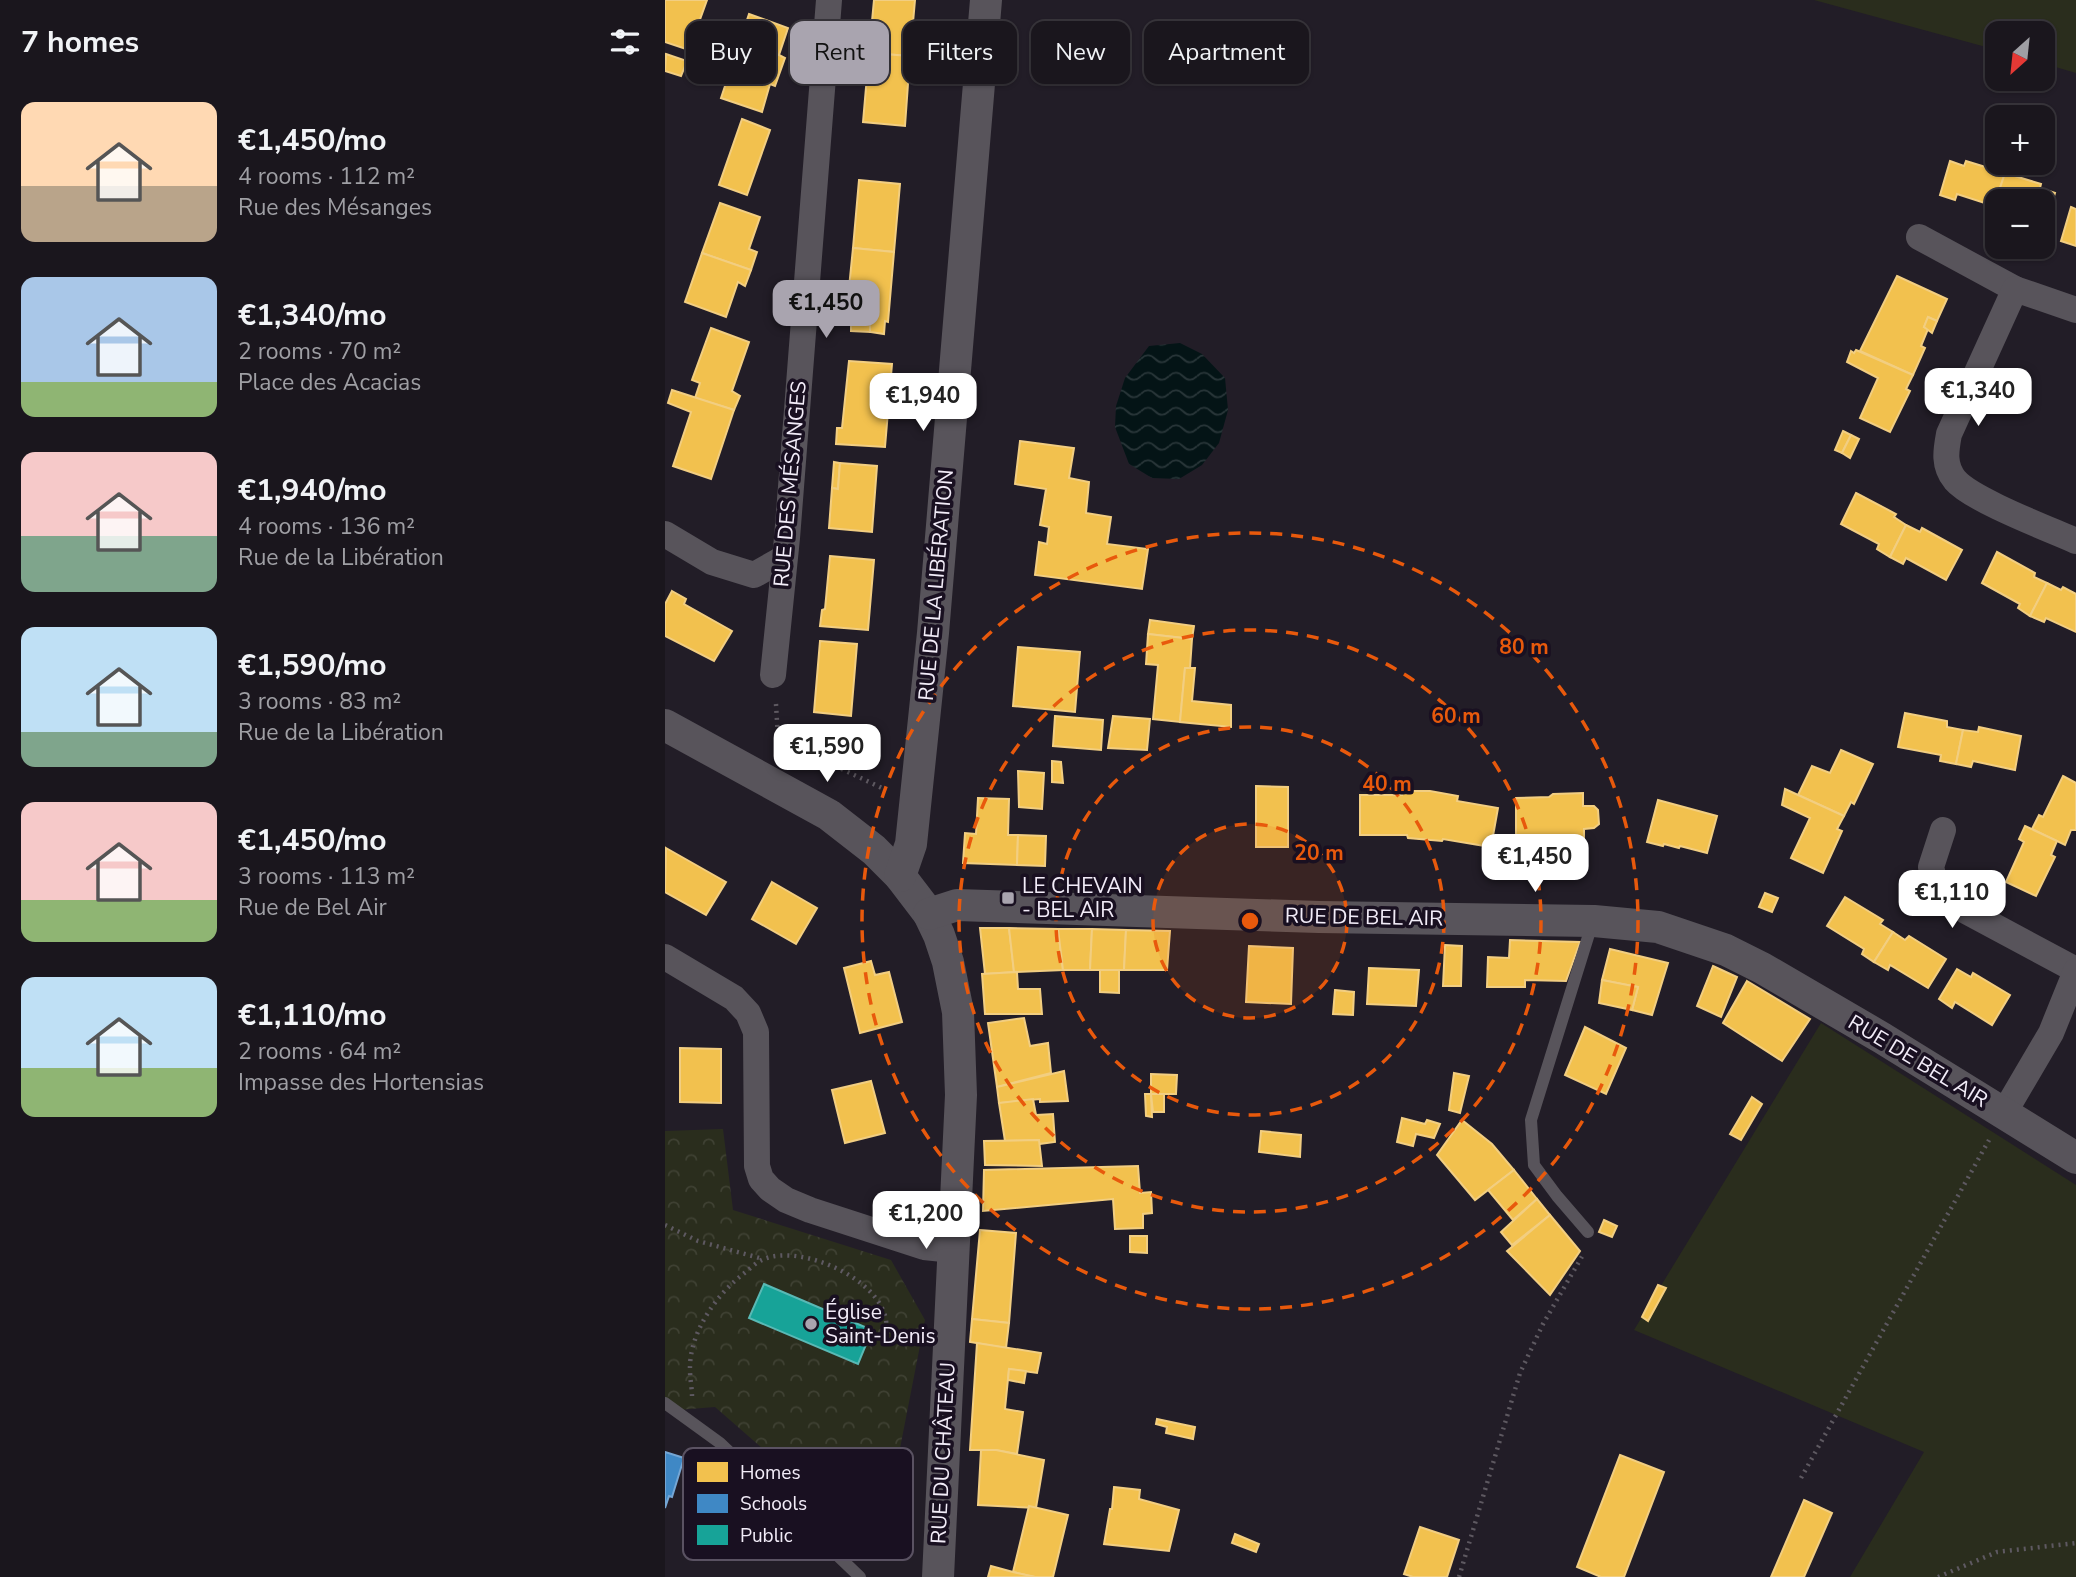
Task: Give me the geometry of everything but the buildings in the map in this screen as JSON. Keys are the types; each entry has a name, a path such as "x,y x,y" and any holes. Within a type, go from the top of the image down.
{"street":[{"name":"RUE DES MÉSANGES","path":"773,675 829,0"},
{"name":"RUE DE LA LIBÉRATION","path":"900,876 911,844 916,804 986,0"},
{"path":"1919,237 2015,289 2076,310"},
{"path":"2015,289 1949,434 1944,457 1955,480 1979,496 2076,541"},
{"path":"665,534 712,562 754,575 784,558"},
{"name":"RUE DU CHÂTEAU","path":"665,725 829,815 874,850 900,876 929,914 948,962 958,1012 961,1096 938,1577"},
{"path":"1943,830 1931,867 1937,891 1966,911 2076,971 2051,1033 2004,1113"},
{"name":"RUE DE BEL AIR","path":"929,914 957,905 1319,917 1594,921 1658,927 1726,950 1882,1038 2076,1158"},
{"path":"665,957 734,998 748,1013 756,1032 757,1166 761,1179 770,1189 786,1200 823,1214 924,1247 953,1250"}],"lane":[{"path":"1588,1232 1534,1165 1531,1120 1594,921"},
{"path":"665,1403 722,1448"},
{"path":"842,1560 860,1577"}],"path":[{"path":"773,675 778,739 916,804"},
{"path":"1801,1478 2004,1113"},
{"path":"665,1225 698,1241 764,1259 794,1255 826,1264 852,1277 874,1295 883,1312 887,1321 883,1341"},
{"path":"1459,1577 1520,1373 1543,1324 1586,1249 1588,1232"},
{"path":"709,1436 693,1401 689,1367 695,1337 713,1305 735,1281 764,1259"},
{"path":"1938,1577 1997,1552 2076,1543"}],"green space":[{"path":"1814,0 2076,0 2076,73 2055,67 2055,21 1985,21 1985,47"},
{"path":"1821,1023 2076,1185 2076,1577 1850,1577 1924,1452 1634,1330"},
{"path":"723,1129 733,1210 891,1260 925,1320 900,1448 762,1448 715,1407 665,1411 665,1131"}],"water":[{"path":"1180,343 1202,354 1225,378 1228,410 1219,443 1202,465 1179,479 1152,478 1129,464 1115,427 1116,406 1125,378 1149,346"}],"place":[{"name":"LE CHEVAIN - BEL AIR","path":"1008,898"},
{"name":"Église Saint-Denis","path":"811,1324"}]}
